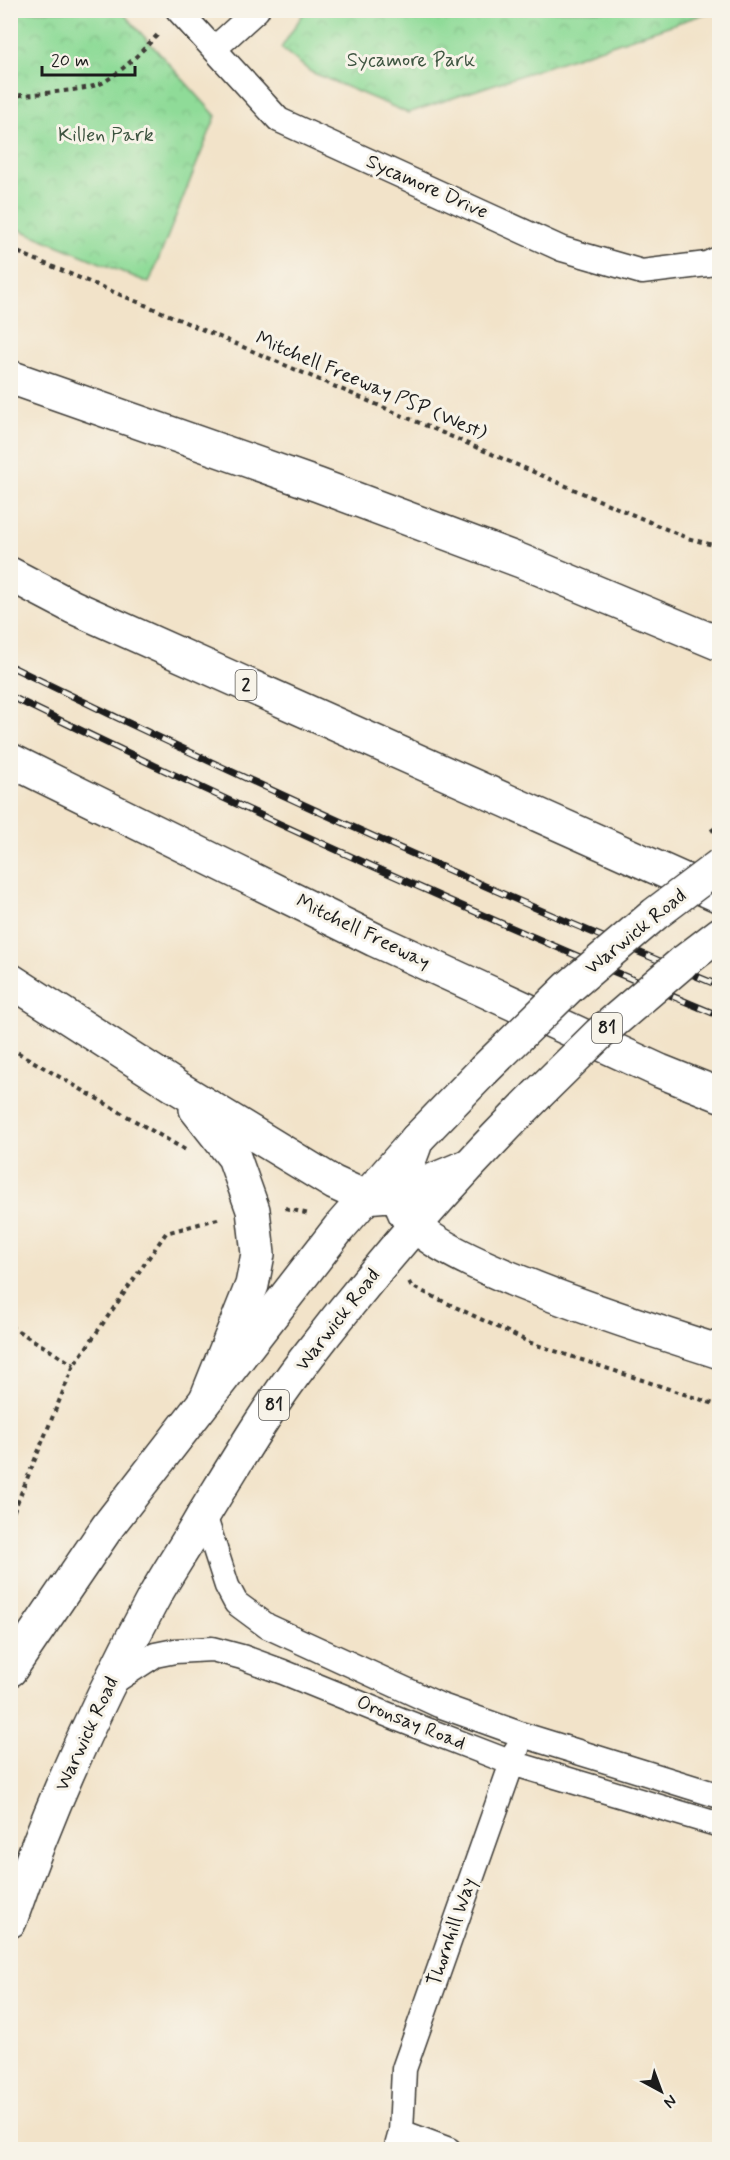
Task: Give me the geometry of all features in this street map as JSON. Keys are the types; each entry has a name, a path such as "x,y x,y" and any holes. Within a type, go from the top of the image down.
{"main road":[{"path":"10,377 318,485 521,561 719,644"},
{"name":"2","path":"10,574 84,612 720,896"},
{"name":"Mitchell Freeway","path":"10,760 375,940 660,1071 720,1095"},
{"name":"Warwick Road","path":"10,1670 108,1526 365,1197 483,1071 569,987 655,914 720,865"},
{"name":"Warwick Road","path":"13,1906 67,1775 154,1598 242,1451 303,1362 414,1226 467,1166 599,1034 681,963 720,934"},
{"path":"10,980 175,1086 334,1183 365,1197 400,1194 467,1166"},
{"path":"175,1086 208,1121 234,1157 253,1210 257,1244 258,1254 252,1285 207,1397"},
{"path":"417,1139 400,1194 404,1211 414,1226 456,1253 569,1303 720,1352"}],"street":[{"path":"214,49 257,10"},
{"name":"Sycamore Drive","path":"179,11 279,120 562,249 642,272 707,264 720,258"},
{"name":"Oronsay Road","path":"204,1515 227,1586 236,1602 267,1626 439,1705 523,1735 720,1796"},
{"name":"Oronsay Road","path":"110,1685 155,1655 176,1651 212,1650 242,1657 283,1672 512,1763 720,1826"},
{"name":"Thornhill Way","path":"449,2150 398,2141 404,2069 523,1735"}],"path":[{"path":"10,96 59,91 101,83 131,62 179,11"},
{"name":"Mitchell Freeway PSP (West)","path":"10,249 687,538 720,548"},
{"path":"711,831 720,825"},
{"path":"10,1048 196,1156"},
{"path":"10,1520 74,1365 166,1233 231,1215"},
{"path":"411,1286 531,1343 720,1406"},
{"path":"10,1326 74,1365"}],"green space":[{"name":"Killen Park","path":"10,11 121,11 216,116 149,283 11,226"},
{"name":"Sycamore Park","path":"305,11 713,11 408,113 311,72 281,48"}],"railway":[{"path":"10,666 363,832 720,986"},
{"path":"10,696 362,862 720,1016"}]}
